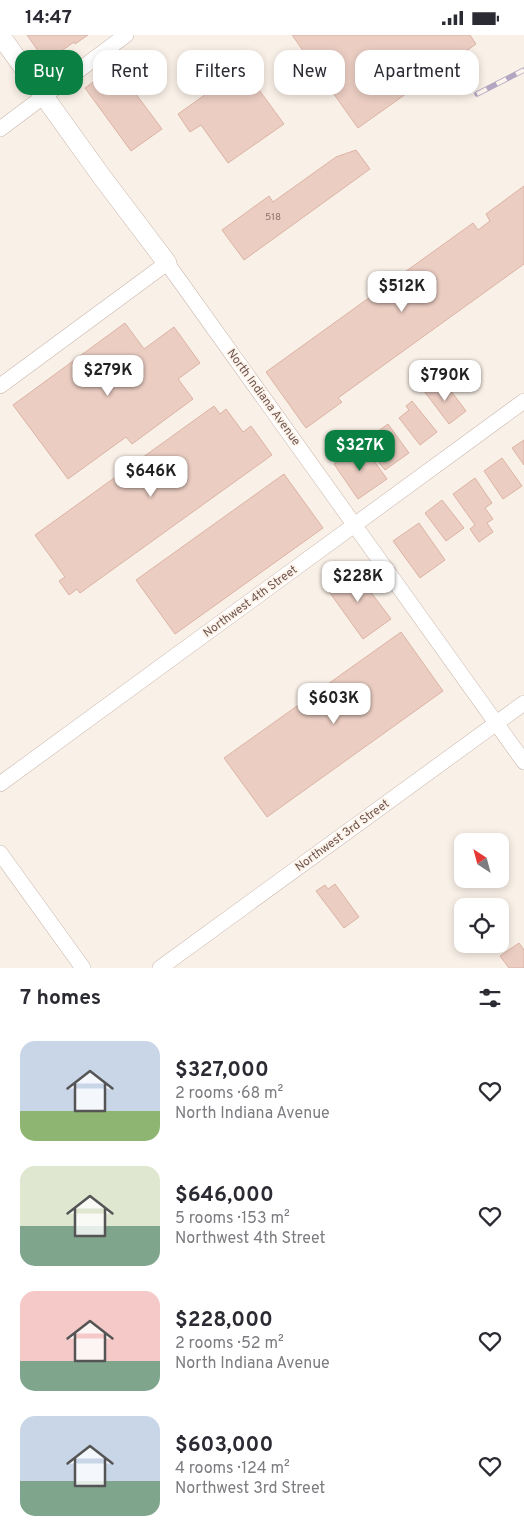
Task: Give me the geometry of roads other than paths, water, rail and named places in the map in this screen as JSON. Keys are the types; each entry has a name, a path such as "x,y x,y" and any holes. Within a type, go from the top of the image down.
{"street":[{"name":"North Indiana Avenue","path":"0,35 102,177 167,263 524,762"},
{"path":"0,129 126,35"},
{"path":"0,386 167,263"},
{"name":"Northwest 4th Street","path":"0,784 524,401"},
{"name":"Northwest 3rd Street","path":"160,968 524,703"},
{"path":"0,853 83,968"}],"railway":[{"path":"479,93 524,70"}]}
